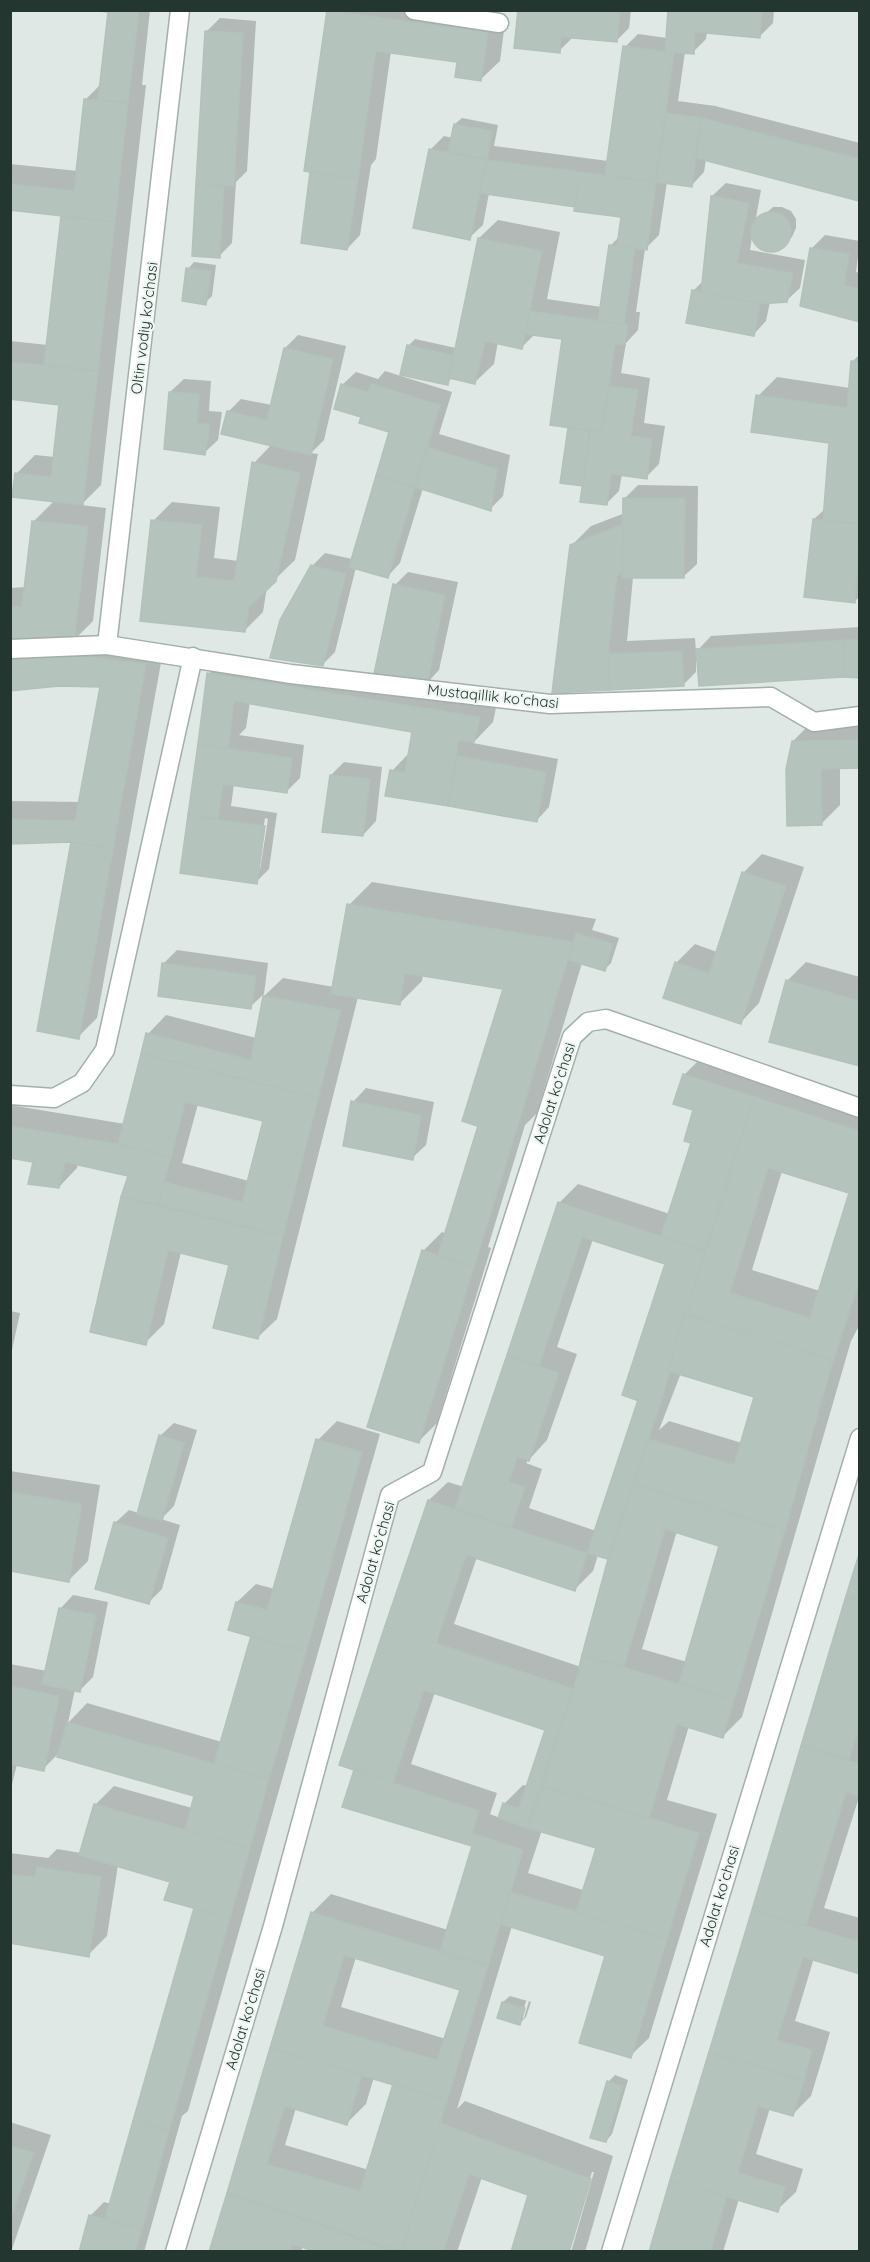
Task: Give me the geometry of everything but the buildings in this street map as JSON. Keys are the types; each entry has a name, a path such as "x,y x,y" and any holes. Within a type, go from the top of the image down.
{"street":[{"name":"Oltin vodiy ko'chasi","path":"107,645 180,10"},
{"path":"414,10 499,23"},
{"name":"Mustaqillik ko‘chasi","path":"10,649 107,645 291,674 550,704 771,696 814,722 860,716"},
{"path":"10,1095 54,1098 82,1083 105,1050 193,657"},
{"name":"Adolat koʻchasi","path":"175,2252 273,1926 390,1495 432,1472 572,1036 588,1022 606,1019 860,1108"},
{"name":"Adolat koʻchasi","path":"611,2252 860,1438"}]}
